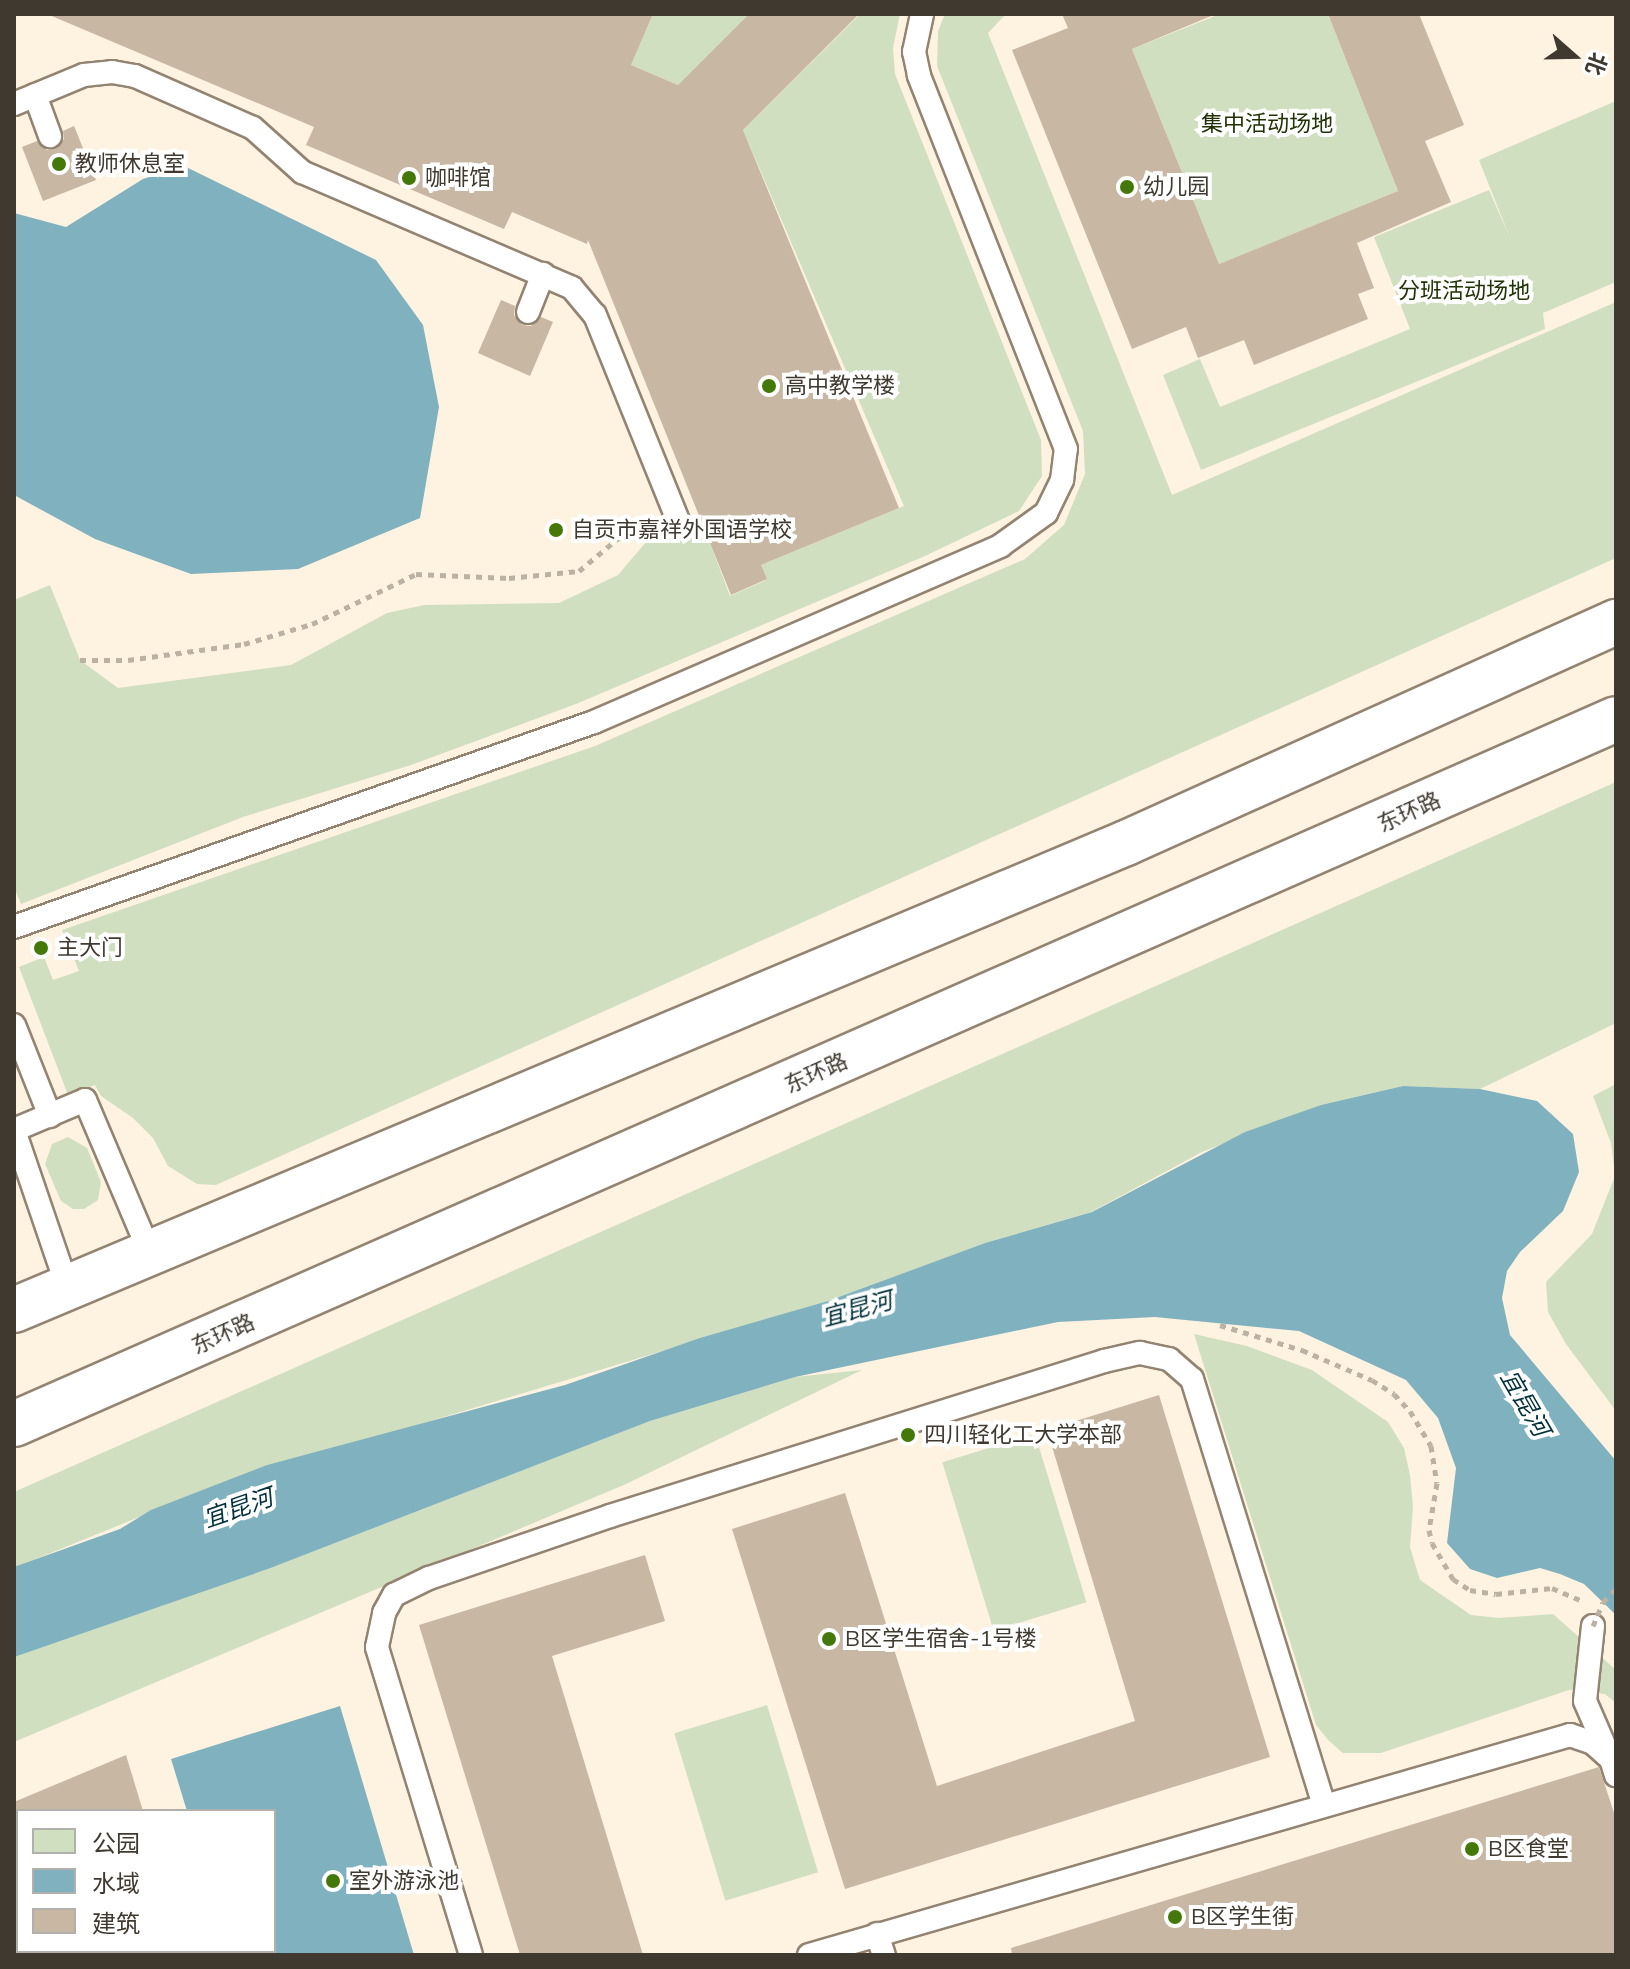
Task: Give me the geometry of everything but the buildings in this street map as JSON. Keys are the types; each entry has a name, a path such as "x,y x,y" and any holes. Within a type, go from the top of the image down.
{"highway":[{"path":"14,1310 1126,843 1616,622"},
{"name":"东环路","path":"14,1424 1616,719"}],"lane":[{"path":"14,927 594,722 1000,546 1046,513 1062,480 1066,449 919,75 914,52 922,14"},
{"path":"14,104 99,72 135,76 253,128 302,172 572,288 595,315 677,518"},
{"path":"35,95 50,136"},
{"path":"528,312 543,274"},
{"path":"14,1025 50,1116"},
{"path":"67,1286 14,1130 85,1100 150,1253"},
{"path":"471,1955 377,1647 384,1613 394,1595 429,1578 610,1516 1104,1361 1140,1353 1169,1359 1192,1379 1324,1805"},
{"path":"1597,1621 1585,1701 1613,1767"},
{"path":"809,1955 881,1944 1324,1805 1570,1735 1593,1743 1613,1767"}],"path":[{"path":"80,660 128,660 244,644 312,624 416,574 509,578 579,571 628,530 665,488"},
{"path":"1220,1325 1302,1350 1372,1380 1410,1411 1431,1446 1437,1483 1429,1530 1432,1543 1453,1579 1470,1590 1496,1594 1552,1588 1574,1595 1583,1603"},
{"path":"1597,1621 1603,1602 1616,1589"}],"green space":[{"path":"653,14 749,14 678,85 631,65"},
{"path":"860,14 900,14 893,48 895,74 1041,440 1042,476 1019,511 925,556 576,704 411,765 243,817 21,904 14,887 14,600 50,585 80,660 118,688 291,665 387,613 424,605 559,603 618,575 658,528 704,527 730,596 766,580 761,565 904,506 743,130"},
{"path":"945,14 1006,14 988,33 1172,495 1616,302 1616,558 216,1185 197,1184 168,1166 153,1138 133,1118 101,1096 95,1085 68,1095 19,967 44,957 53,980 79,971 62,930 595,746 1025,559 1064,525 1085,474 1083,431 937,66 938,31"},
{"name":"集中活动场地","path":"1220,14 1328,14 1398,191 1219,264 1132,49"},
{"name":"分班活动场地","path":"1616,101 1616,282 1543,313 1545,329 1201,470 1163,375 1200,359 1220,407 1410,329 1374,237 1489,190 1510,238 1479,160"},
{"path":"1616,782 1616,1023 1480,1089 1403,1086 1321,1105 1202,1152 1091,1212 985,1243 828,1301 381,1436 267,1465 14,1568 14,1492"},
{"path":"1616,1084 1616,1411 1566,1344 1548,1312 1546,1282 1592,1234 1615,1176 1611,1143 1593,1096"},
{"path":"68,1137 87,1148 101,1182 98,1200 84,1209 73,1209 61,1201 45,1164 52,1144"},
{"path":"1194,1334 1247,1346 1312,1370 1388,1422 1404,1448 1410,1475 1413,1507 1410,1547 1420,1580 1471,1615 1499,1618 1553,1614 1616,1670 1616,1703 1605,1694 1569,1690 1381,1753 1343,1753 1329,1741 1316,1725"},
{"path":"862,1370 626,1484 14,1742 14,1657 29,1650 268,1569 650,1421 795,1377"},
{"path":"1035,1434 1086,1602 994,1631 942,1462"},
{"path":"767,1705 818,1872 725,1901 674,1733"}],"water":[{"path":"184,166 376,260 423,325 439,407 420,518 298,569 191,574 95,539 14,495 14,213 66,227 143,179"},
{"name":"宜昆河","path":"1403,1086 1480,1089 1537,1101 1573,1134 1579,1172 1563,1211 1520,1252 1507,1271 1502,1298 1510,1335 1616,1461 1616,1615 1584,1584 1560,1574 1540,1568 1497,1578 1470,1569 1447,1543 1456,1468 1438,1418 1406,1380 1299,1331 1155,1317 1058,1322 795,1377 650,1421 268,1569 14,1657 14,1567 120,1529 151,1510 267,1465 565,1385 700,1338 828,1301 985,1243 1092,1212 1245,1132 1321,1105"},
{"name":"室外游泳池","path":"340,1706 414,1955 230,1955 276,1953 276,1809 186,1809 171,1759"}],"place":[{"name":"教师休息室","path":"59,164"},
{"name":"咖啡馆","path":"409,178"},
{"name":"幼儿园","path":"1127,187"},
{"name":"高中教学楼","path":"769,386"},
{"name":"自贡市嘉祥外国语学校","path":"556,530"},
{"name":"主大门","path":"41,948"},
{"name":"四川轻化工大学本部","path":"908,1435"},
{"name":"B区学生宿舍-1号楼","path":"829,1639"},
{"name":"B区食堂","path":"1472,1849"},
{"name":"室外游泳池","path":"333,1881"},
{"name":"B区学生街","path":"1175,1917"}]}
